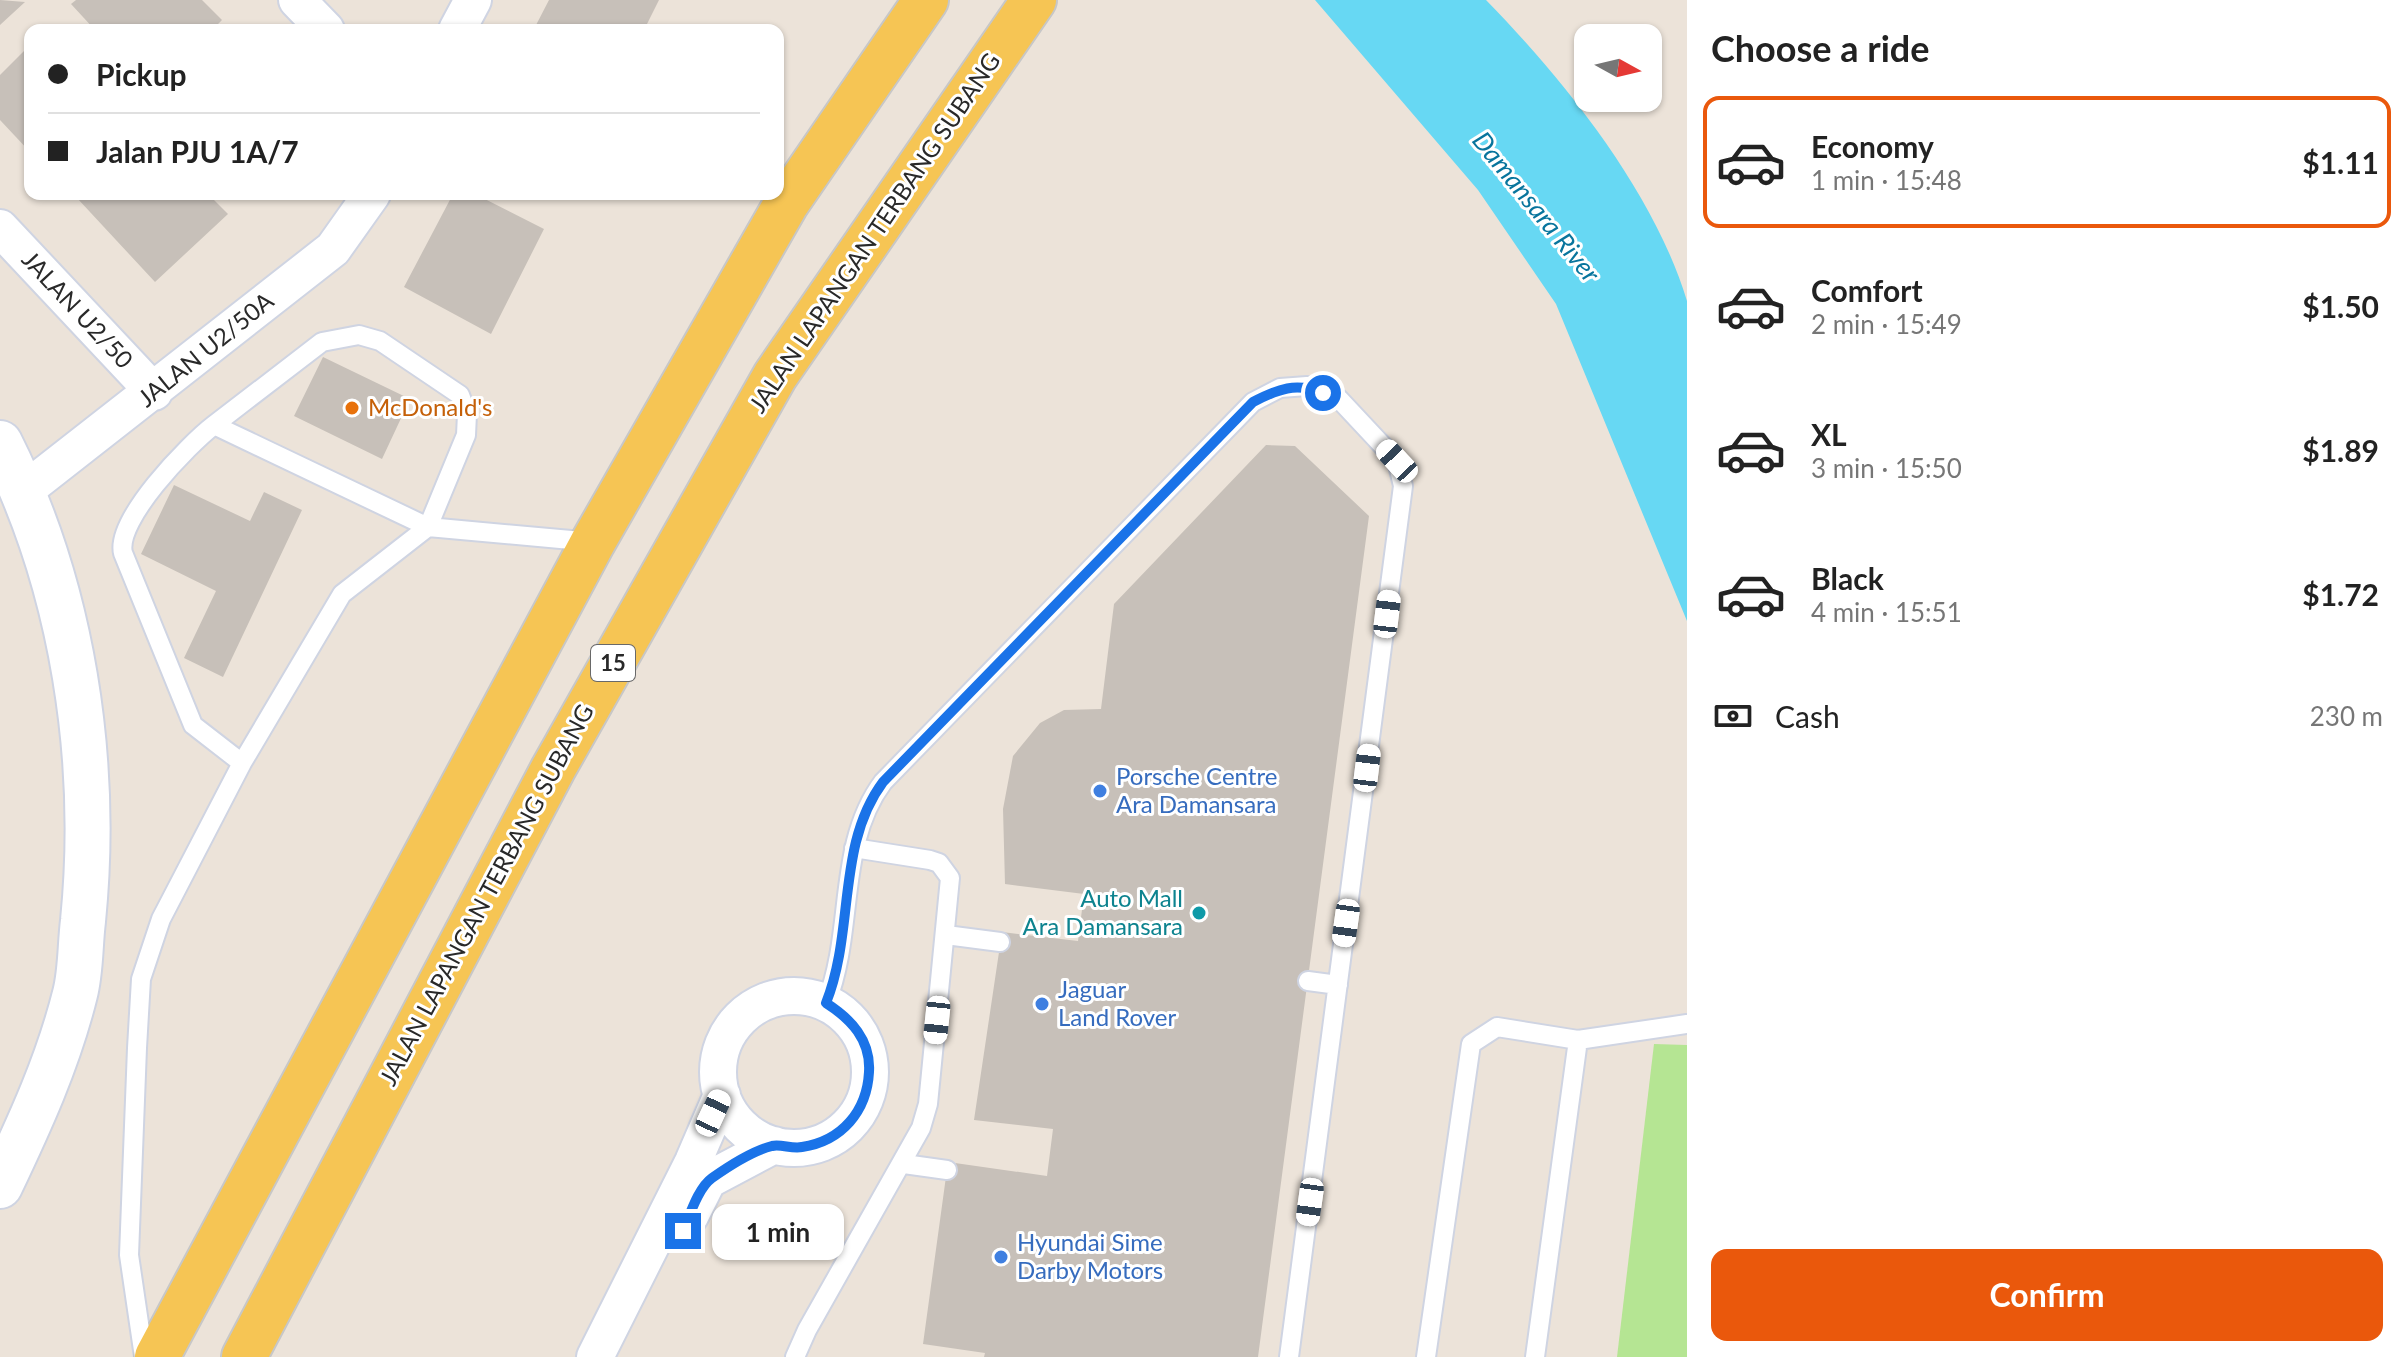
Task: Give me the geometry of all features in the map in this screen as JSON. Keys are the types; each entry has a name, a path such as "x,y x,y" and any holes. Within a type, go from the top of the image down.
{"main road":[{"path":"157,1357 593,542 786,204 926,0"},
{"name":"JALAN LAPANGAN TERBANG SUBANG","path":"244,1357 553,769 775,376 1034,0"}],"street":[{"path":"297,0 320,24"},
{"path":"460,24 473,0"},
{"name":"JALAN U2/50A","path":"24,491 333,249 368,200"},
{"name":"JALAN U2/50","path":"0,228 154,392"},
{"path":"0,443 24,491 67,635 86,761 88,865 76,991 46,1090 0,1186"},
{"path":"595,1357 693,1162 722,1095 721,1057 735,1023 754,1006 778,997 803,996 826,1003 847,1016 862,1037 870,1061 868,1086 860,1110 844,1129 822,1142 799,1148 774,1145 751,1135 733,1117 722,1095"},
{"path":"619,1357 708,1180 774,1145"}],"lane":[{"path":"144,1357 129,1255 141,979 161,919 242,763 342,594 428,527 466,435 467,414 460,395 380,341 359,335 322,342 185,448 126,527 121,544 193,725 242,763"},
{"path":"826,1003 842,957 854,848 867,804 883,782 1253,402 1280,388 1307,386 1339,399 1397,461 1403,486 1289,1357"},
{"path":"214,425 428,527 593,542"},
{"path":"795,1357 807,1330 904,1164 928,1104 950,878 939,863 854,848"},
{"path":"946,935 1000,942"},
{"path":"1308,981 1338,985"},
{"path":"1426,1357 1471,1044 1497,1027 1578,1040 1687,1024"},
{"path":"1535,1357 1578,1040"},
{"path":"904,1164 947,1170"}],"green space":[{"path":"1654,1044 1687,1045 1687,1357 1617,1357"}],"water":[{"name":"Damansara River","path":"1315,0 1486,0 1574,100 1574,112 1583,112 1630,179 1653,219 1687,301 1687,621 1556,304 1478,190"}],"building":[{"path":"0,0 25,2 0,25"},
{"path":"76,0 202,0 222,20 218,24 89,24 71,4"},
{"path":"549,0 659,0 647,24 537,24"},
{"path":"24,51 24,146 0,120 0,75"},
{"path":"79,200 214,200 228,214 155,282"},
{"path":"450,200 487,200 544,229 491,334 404,287"},
{"name":"McDonald's","path":"323,357 410,399 382,459 294,416"},
{"name":"Auto Mall Ara Damansara","path":"1266,445 1295,446 1369,516 1258,1357 984,1357 985,1353 923,1344 948,1162 1047,1176 1053,1129 974,1120 1002,932 1078,941 1084,894 1005,884 1003,809 1013,756 1040,723 1064,710 1101,709 1114,604"},
{"path":"174,485 250,521 264,492 302,510 223,677 184,658 216,591 141,554"}],"place":[{"name":"McDonald's","path":"352,408"},
{"name":"Porsche Centre Ara Damansara","path":"1100,791"},
{"name":"Auto Mall Ara Damansara","path":"1199,913"},
{"name":"Jaguar Land Rover","path":"1042,1004"},
{"name":"Hyundai Sime Darby Motors","path":"1001,1257"}],"route":[{"path":"683,1231 708,1180 774,1145 799,1148 822,1142 844,1129 860,1110 868,1086 870,1061 862,1037 847,1016 826,1003 842,957 859,826 867,804 883,782 1253,402 1280,388 1307,386 1323,393"}]}
